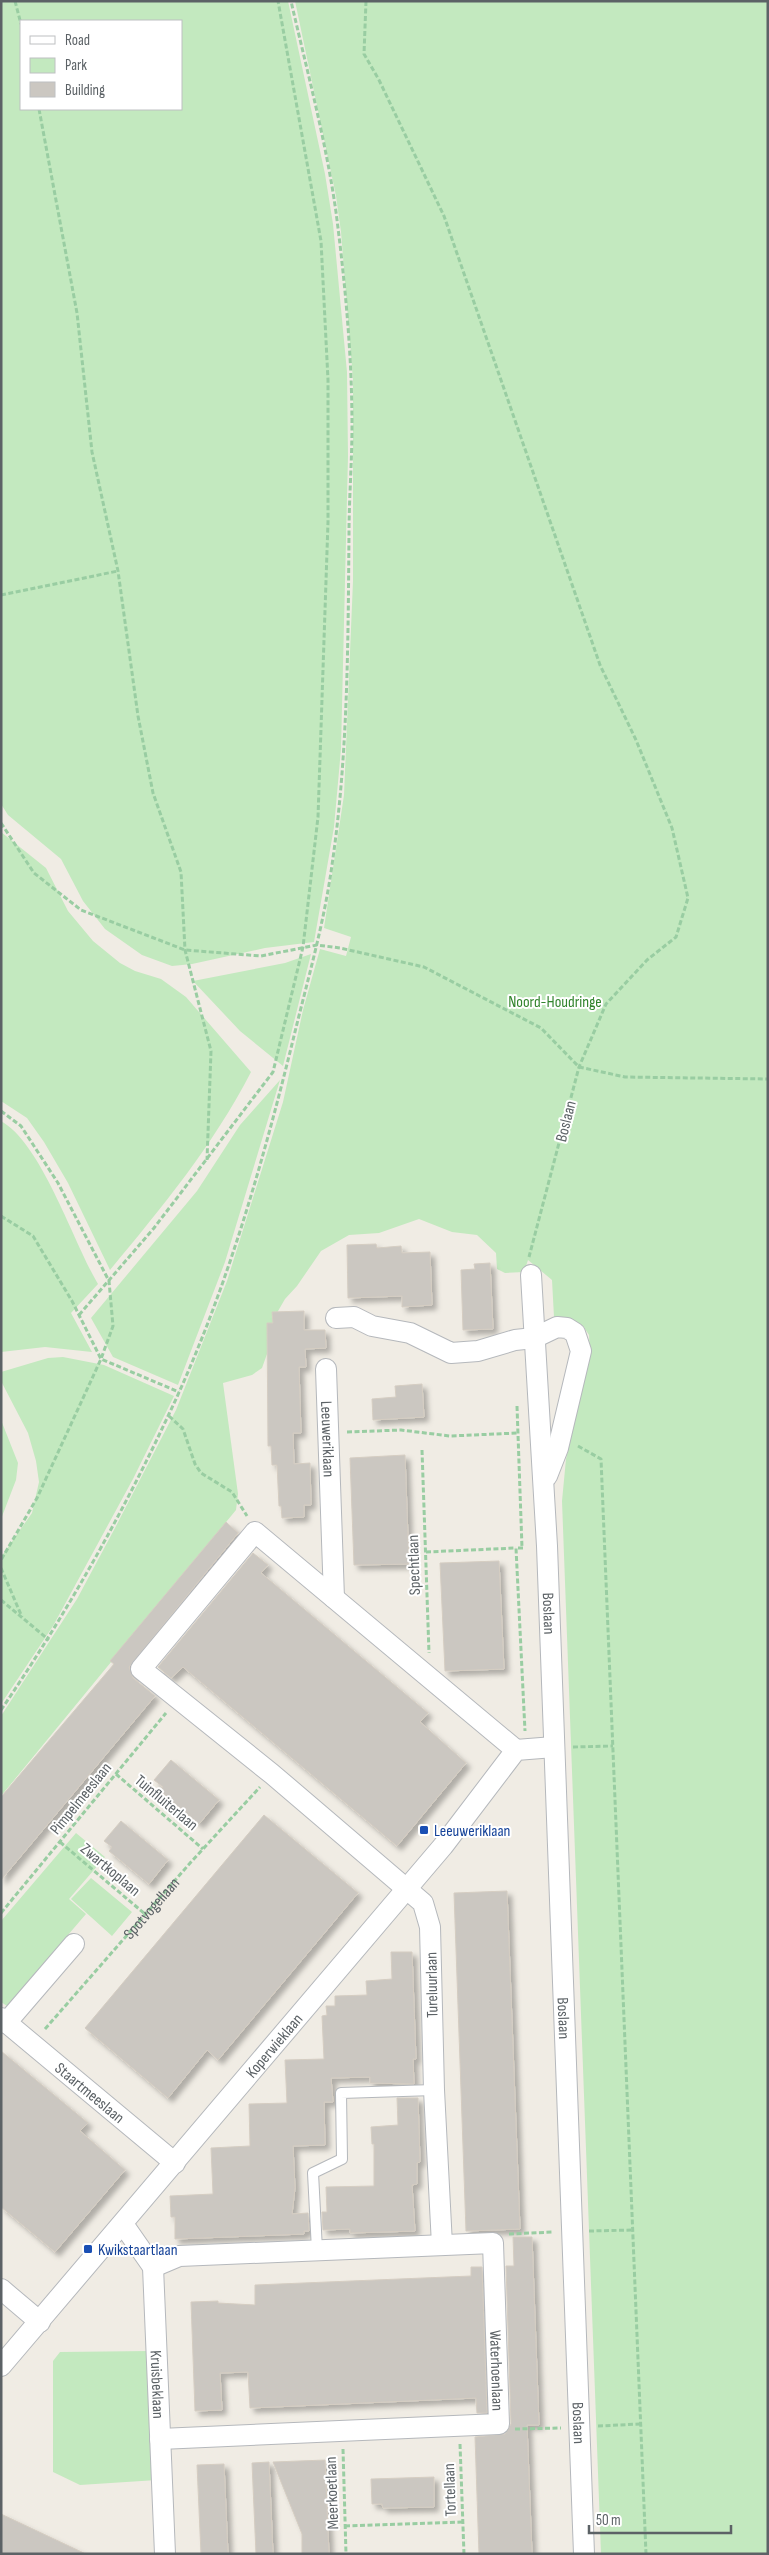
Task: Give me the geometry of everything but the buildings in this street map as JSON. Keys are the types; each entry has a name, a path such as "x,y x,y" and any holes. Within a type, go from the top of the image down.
{"street":[{"name":"Boslaan","path":"531,1275 547,1546 564,1747 572,2231 584,2554"},
{"name":"Boslaan","path":"336,1318 354,1317 372,1326 410,1333 451,1353 478,1351 515,1340 534,1338 557,1327 575,1333 580,1341 581,1351 561,1436 544,1482"},
{"name":"Leeuweriklaan","path":"326,1369 334,1598"},
{"path":"406,1889 272,1774 141,1669 255,1532 430,1678 521,1750 564,1747"},
{"name":"Koperwieklaan","path":"1,2366 443,1846 521,1750"},
{"name":"Tureluurlaan","path":"406,1889 424,1903 430,1927 434,2090 442,2245"},
{"path":"4,2020 74,1944"},
{"name":"Staartmeeslaan","path":"4,2020 175,2163"},
{"path":"123,2224 153,2267 179,2256 493,2243"},
{"name":"Waterhoenlaan","path":"160,2439 499,2424 493,2243"},
{"name":"Kruisbeklaan","path":"153,2267 165,2554"},
{"path":"1,2289 40,2322"}],"lane":[{"path":"316,2250 313,2173 342,2159 341,2093 434,2090"}],"path":[{"path":"15,1 20,20"},
{"path":"79,1315 207,1161 273,1072 303,947 318,817 328,522 328,380 321,242 278,1"},
{"path":"1,1710 49,1640 106,1539 169,1416 229,1265 276,1113 317,944 332,869 341,795 348,620 352,420 350,363 335,208 316,111 291,1"},
{"name":"Boslaan","path":"366,1 364,54 379,80 444,216 600,665 636,740 672,828 688,898 676,937 647,960 606,1004 579,1067 529,1257 531,1275"},
{"path":"39,110 77,313 92,452 118,571 138,716 154,793 181,872 185,950 211,1051 207,1161"},
{"path":"1,595 118,571"},
{"path":"1,823 34,874 81,910 185,950 261,956 317,944 424,967 541,1028 579,1067 625,1077 768,1079"},
{"path":"1,1111 21,1126 58,1183 109,1281 112,1326 101,1358 38,1498 1,1560"},
{"path":"1,1216 33,1236 79,1315 101,1358 179,1392"},
{"path":"169,1416 183,1429 195,1464 201,1473 236,1497 255,1532"},
{"path":"328,1434 401,1430 450,1436 518,1433"},
{"path":"561,1436 601,1459 646,2554"},
{"name":"Spechtlaan","path":"422,1450 430,1678"},
{"path":"426,1552 547,1546"},
{"path":"516,1548 521,1750"},
{"path":"1,1568 22,1617"},
{"path":"1,1600 49,1640"},
{"name":"Pimpelmeeslaan","path":"1,1913 178,1699"},
{"path":"564,1747 613,1746"},
{"name":"Tuinfluiterlaan","path":"116,1774 203,1849"},
{"name":"Spotvogellaan","path":"32,2044 145,1914 272,1774"},
{"name":"Zwartkoplaan","path":"60,1842 145,1914"},
{"path":"493,2243 501,2234 633,2230"},
{"path":"499,2424 506,2430 640,2424"},
{"name":"Tortellaan","path":"460,2426 464,2554"},
{"name":"Meerkoetlaan","path":"342,2431 346,2554"},
{"path":"345,2526 463,2522"}],"green space":[{"path":"1,1 288,1 325,174 333,224 347,372 348,456 341,749 334,827 314,942 265,948 192,964 172,966 142,955 105,929 83,901 61,859 8,815 1,804"},
{"name":"Noord-Houdringe","path":"295,1 768,1 768,2554 601,2554 562,1501 566,1459 590,1357 589,1335 583,1326 573,1321 554,1317 552,1280 528,1260 524,1272 505,1273 497,1269 496,1253 477,1235 452,1232 419,1219 379,1233 349,1235 321,1251 297,1286 285,1299 274,1318 267,1354 262,1368 252,1375 223,1383 238,1494 236,1510 1,1796 1,1716 77,1599 176,1410 227,1281 283,1102 303,1010 320,949 346,956 351,937 324,928 344,795 353,581 353,380 341,232 336,196"},
{"path":"1,832 46,868 68,911 93,941 120,963 135,971 161,979 186,997 251,1072 220,1126 186,1175 110,1270 68,1183 44,1142 27,1118 1,1101"},
{"path":"311,954 283,1066 240,1031 193,981 285,963"},
{"path":"280,1080 225,1262 178,1385 113,1357 91,1318 197,1191 240,1125"},
{"path":"1,1121 16,1133 30,1150 56,1195 98,1284 71,1313 92,1352 45,1347 1,1352"},
{"path":"63,1357 104,1365 174,1396 133,1479 53,1626 1,1704 1,1557 32,1513 39,1482 36,1461 28,1433 1,1381 1,1372 48,1358"},
{"path":"1,1420 18,1463 16,1480 1,1519"},
{"path":"76,1833 105,1857 69,1899 86,1914 7,2006 1,2002 1,1921"},
{"path":"91,1878 132,1912 112,1936 71,1899"},
{"path":"150,2351 157,2480 80,2485 53,2472 53,2361 60,2352"}],"place":[{"name":"Leeuweriklaan","path":"424,1830"},
{"name":"Kwikstaartlaan","path":"88,2249"}]}
